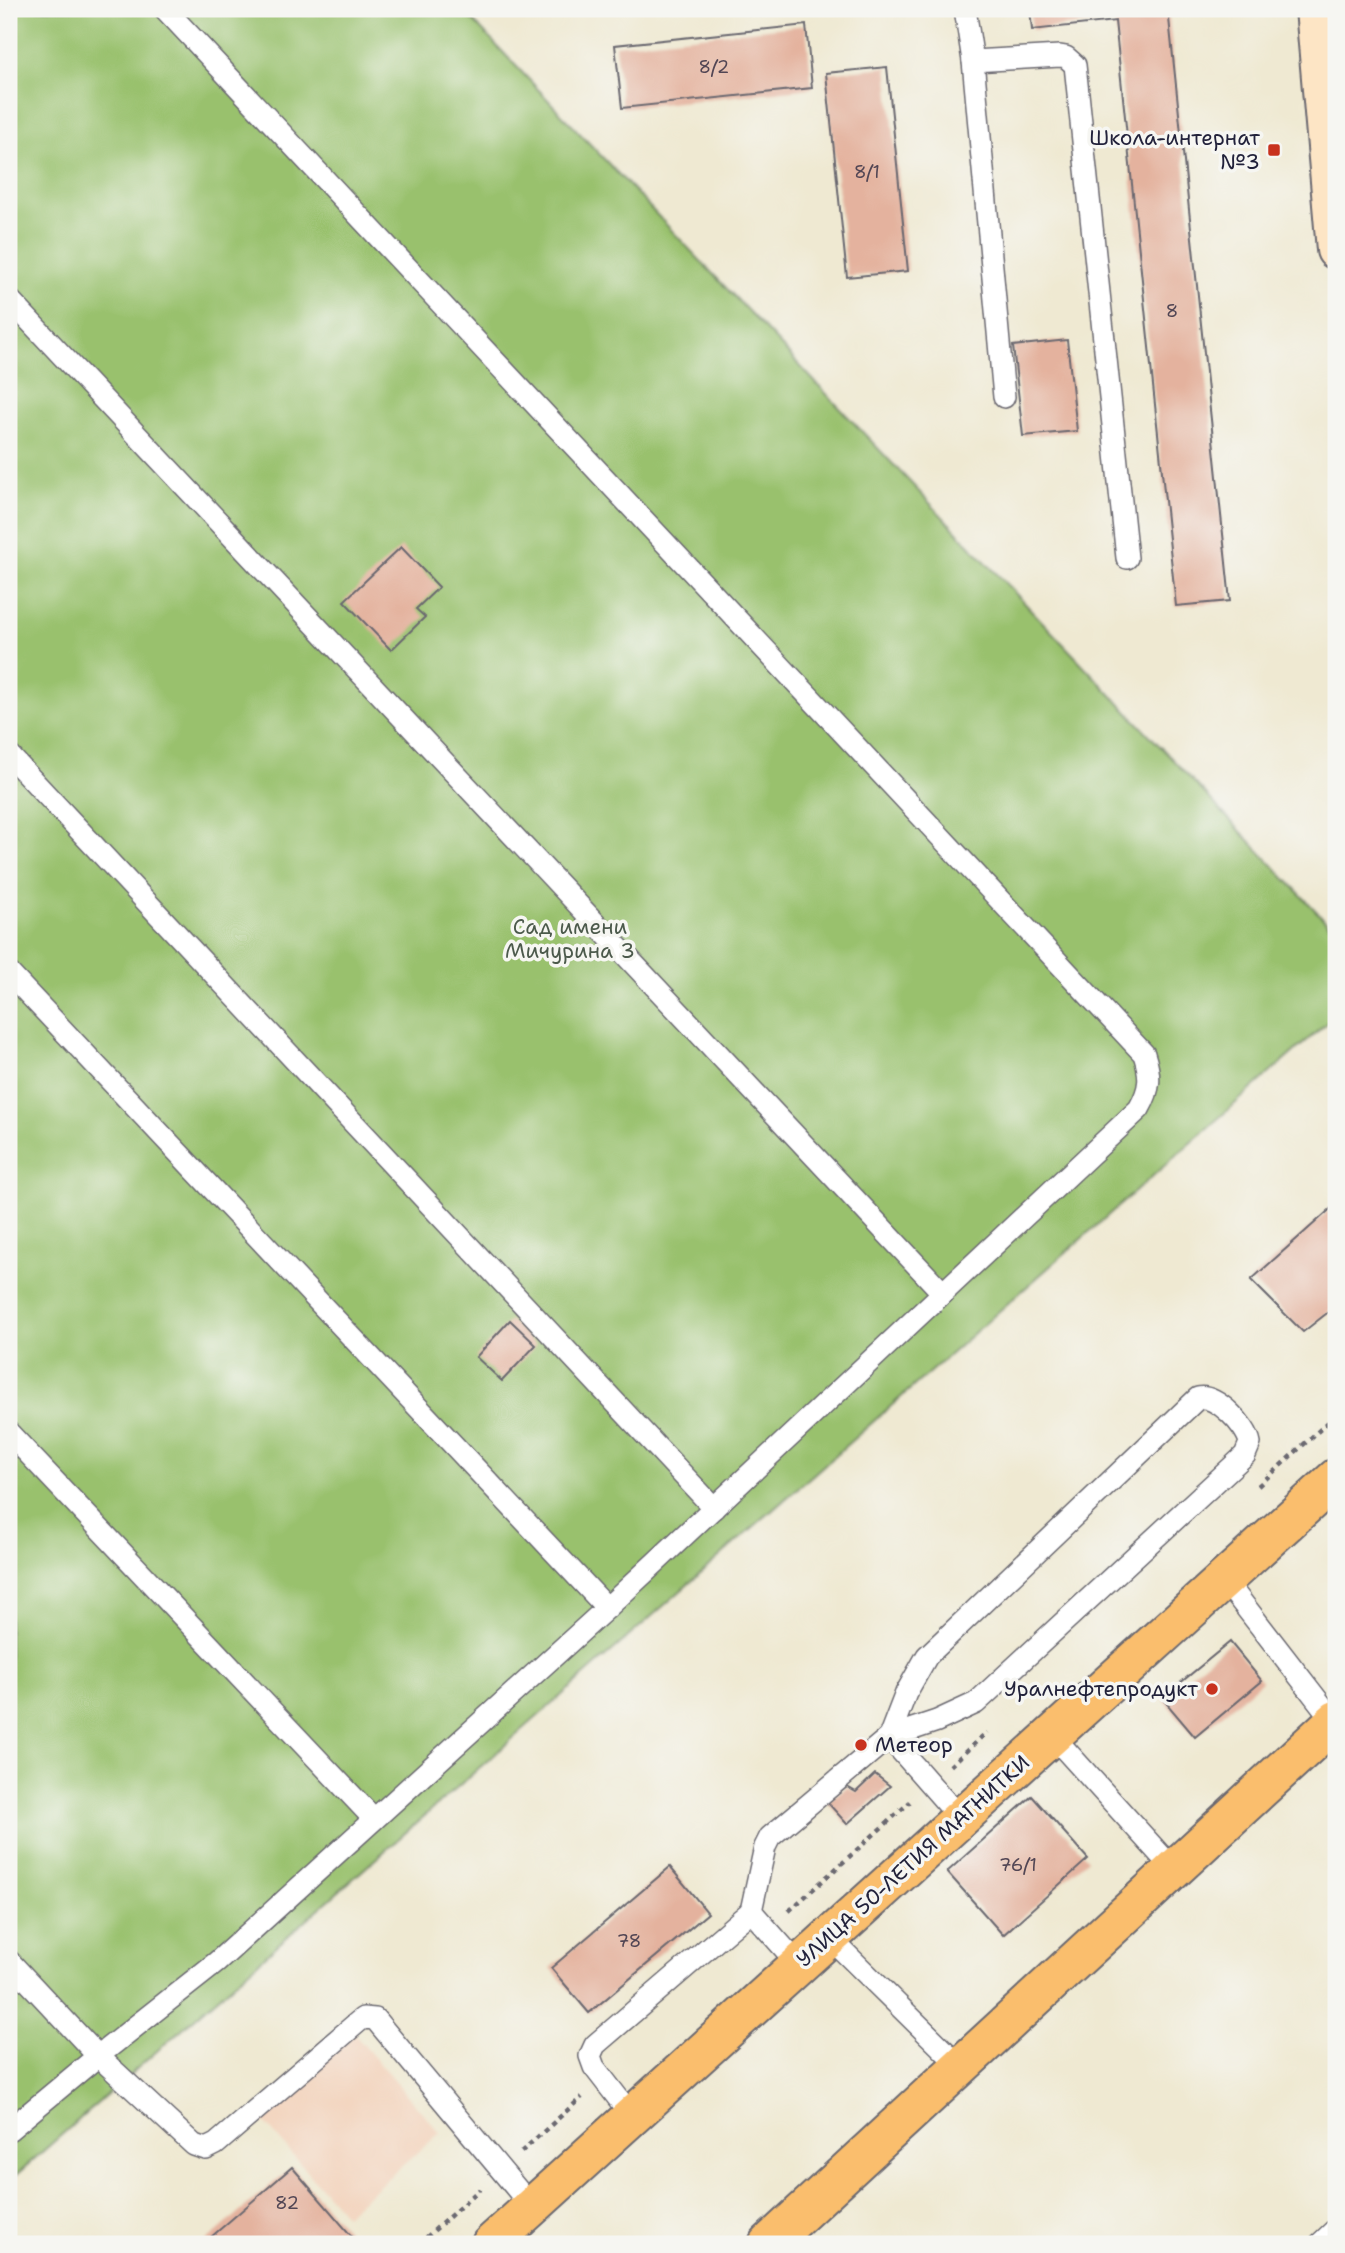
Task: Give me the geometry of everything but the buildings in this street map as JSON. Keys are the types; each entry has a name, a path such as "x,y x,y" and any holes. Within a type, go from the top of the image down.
{"main road":[{"path":"1315,9 1336,250"},
{"name":"УЛИЦА 50-ЛЕТИЯ МАГНИТКИ","path":"491,2244 1336,1478"},
{"path":"768,2244 1336,1722"}],"lane":[{"path":"9,2130 217,1962 607,1608 1139,1109 1148,1093 1151,1075 1144,1054 165,9"},
{"path":"965,9 973,61 1004,397"},
{"path":"973,61 1060,56 1066,57 1075,65 1127,558"},
{"path":"9,299 943,1293"},
{"path":"9,755 714,1507"},
{"path":"9,973 607,1608"},
{"path":"632,2116 591,2062 590,2056 596,2045 751,1911 765,1847 770,1837 889,1737 937,1721 976,1703 1245,1455 1250,1443 1245,1432 1210,1398 1192,1401 928,1656 906,1693 889,1737"},
{"path":"9,1433 374,1819"},
{"path":"1223,1578 1336,1722"},
{"path":"1052,1734 1174,1870"},
{"path":"889,1737 960,1818"},
{"path":"751,1911 799,1965"},
{"path":"829,1937 960,2066"},
{"path":"9,1961 98,2056 194,2145 206,2149 216,2144 363,2018 376,2019 532,2207"},
{"path":"1320,2244 1336,2229"}],"path":[{"path":"1255,1489 1336,1415"},
{"path":"768,1930 991,1728"},
{"path":"419,2244 603,2078"}],"shaded area":[{"path":"354,2034 440,2133 345,2215 259,2116"}],"green space":[{"name":"Сад имени Мичурина 3","path":"9,9 462,9 1336,932 1336,1015 9,2181"}],"place":[{"name":"Школа-интернат №3","path":"1274,150"},
{"name":"Уралнефтепродукт","path":"1212,1689"},
{"name":"Метеор","path":"861,1745"}]}
